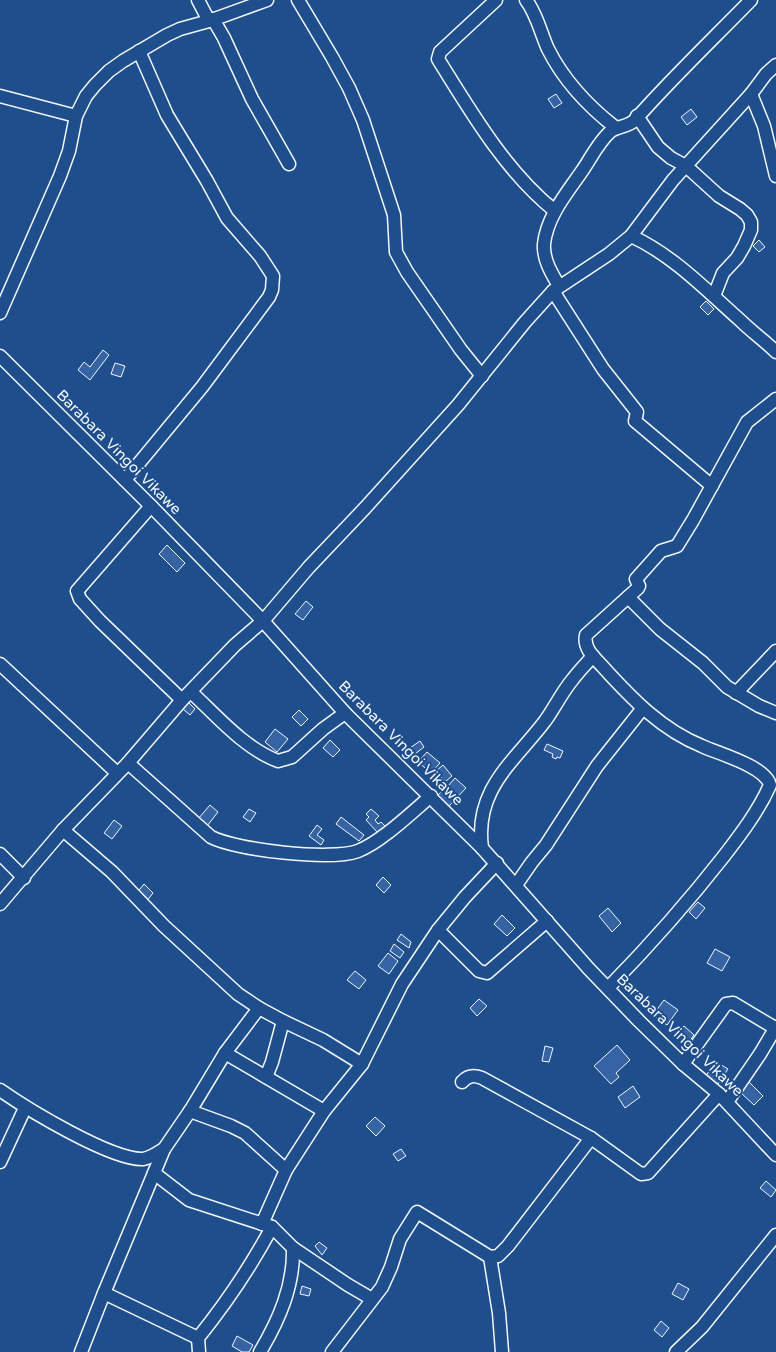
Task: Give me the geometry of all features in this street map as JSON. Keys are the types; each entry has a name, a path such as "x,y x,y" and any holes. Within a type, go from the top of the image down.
{"street":[{"path":"198,0 224,38 252,99 289,164"},
{"path":"0,313 60,176 69,151 76,116 86,96 95,85 109,71 180,29 267,0"},
{"path":"298,0 336,65 363,120 394,215 396,252 407,272 461,350 482,376"},
{"path":"496,0 440,52 438,59 474,117 536,196 555,211"},
{"path":"526,0 549,52 567,80 585,101 616,128"},
{"path":"712,486 635,421 637,412 602,369 556,289 544,245 555,211 595,151 611,132 616,128 626,126 637,116 751,0"},
{"path":"125,480 202,387 269,297 274,283 273,276 260,256 227,218 167,115 140,51"},
{"path":"0,904 63,830 128,763 186,696 236,645 263,621 482,376 525,322 556,289 609,254 631,236 661,195 752,94 766,74 776,65"},
{"path":"752,94 764,126 776,176"},
{"path":"0,96 76,116"},
{"path":"637,116 658,147 671,158 686,166 712,190 740,209 751,222 751,230 744,246 723,273 714,296"},
{"path":"631,236 681,268 776,352"},
{"name":"Barabara Vingoi Vikawe","path":"0,356 151,506 263,621 345,713 497,863 547,921 639,1021 683,1064 723,1098 776,1155"},
{"path":"608,988 652,942 712,872 741,832 770,785 767,778 760,772 677,734 643,708 593,656 586,646 586,635 638,588 636,579 661,551 677,546 746,422 776,398"},
{"path":"151,506 77,591 80,599 100,621 186,696 242,739 278,761 292,757 323,729 345,713"},
{"path":"628,597 660,629 689,651 727,688 776,713"},
{"path":"736,693 776,651"},
{"path":"482,848 480,836 482,816 499,775 544,722 572,680 593,656"},
{"path":"0,664 117,773"},
{"path":"516,885 546,845 597,766 643,708"},
{"path":"128,763 211,837 222,842 287,853 342,854 358,851 372,843 431,796"},
{"path":"63,830 112,872 164,926 238,994 282,1021 323,1040 362,1064"},
{"path":"0,854 24,878"},
{"path":"199,1352 198,1338 233,1294 252,1266 286,1170 324,1111 362,1064 402,984 438,930 465,897 497,863"},
{"path":"438,930 479,971 487,973 547,921"},
{"path":"462,1082 468,1076 482,1078 591,1138 641,1174 648,1173 723,1098 760,1054 775,1028 733,1003 726,1004 683,1064"},
{"path":"82,1352 104,1293 164,1149 225,1053 259,1008"},
{"path":"266,1077 276,1051 282,1021"},
{"path":"225,1053 324,1111"},
{"path":"0,1090 25,1108 115,1153 142,1159 154,1156 164,1149"},
{"path":"0,1162 25,1108"},
{"path":"190,1110 245,1133 286,1170"},
{"path":"332,1352 386,1280 400,1239 417,1212 490,1257 498,1256 591,1138"},
{"path":"154,1173 189,1200 267,1226 292,1248 372,1299"},
{"path":"676,1352 702,1327 776,1235"},
{"path":"260,1352 280,1314 285,1299 293,1264 292,1248"},
{"path":"490,1257 502,1352"},
{"path":"104,1293 198,1338"}],"building":[{"path":"556,94 562,103 554,108 548,99"},
{"path":"691,109 697,117 687,125 681,117"},
{"path":"759,240 765,247 759,252 753,246"},
{"path":"706,301 714,309 708,315 700,307"},
{"path":"103,350 109,355 90,380 78,370 84,362 90,367"},
{"path":"115,363 125,366 121,377 111,374"},
{"path":"167,545 185,563 177,572 159,554"},
{"path":"306,601 313,607 303,620 295,614"},
{"path":"188,702 195,709 190,715 183,709"},
{"path":"299,710 308,719 301,726 292,717"},
{"path":"275,729 288,739 277,752 265,742"},
{"path":"330,740 340,750 333,757 323,748"},
{"path":"420,741 424,747 415,754 410,748"},
{"path":"547,744 563,751 560,758 552,757 553,754 544,750"},
{"path":"427,752 440,763 431,773 418,762"},
{"path":"443,765 452,776 445,782 436,771"},
{"path":"455,778 466,788 449,806 438,795 443,790 440,786 444,782 448,786"},
{"path":"210,805 218,812 207,826 198,819"},
{"path":"249,809 256,813 250,822 243,817"},
{"path":"371,809 379,816 375,820 378,824 381,822 385,826 378,833 366,820 369,817 366,814"},
{"path":"341,817 364,835 359,841 336,824"},
{"path":"114,820 122,826 112,839 104,833"},
{"path":"317,825 322,829 317,835 324,840 321,845 309,836"},
{"path":"383,877 391,885 384,893 376,885"},
{"path":"144,884 153,893 146,902 136,894"},
{"path":"698,902 705,908 696,919 689,912"},
{"path":"608,908 621,923 612,932 599,916"},
{"path":"502,915 515,928 507,936 494,924"},
{"path":"401,934 411,942 409,948 397,940"},
{"path":"394,944 404,952 400,958 390,951"},
{"path":"715,949 730,957 722,971 707,963"},
{"path":"388,953 398,961 389,974 378,966"},
{"path":"355,971 366,980 359,989 347,980"},
{"path":"479,999 487,1006 477,1016 470,1008"},
{"path":"664,1000 678,1010 667,1025 653,1015"},
{"path":"684,1026 694,1035 689,1042 678,1032"},
{"path":"617,1045 630,1060 616,1073 619,1077 611,1084 594,1066"},
{"path":"545,1046 553,1048 549,1062 542,1061"},
{"path":"715,1061 728,1069 718,1084 706,1076"},
{"path":"749,1082 763,1096 754,1105 740,1092"},
{"path":"633,1086 640,1097 625,1108 618,1097"},
{"path":"375,1117 385,1126 376,1136 366,1126"},
{"path":"401,1149 406,1156 398,1161 393,1154"},
{"path":"766,1181 776,1190 771,1197 760,1188"},
{"path":"319,1242 327,1248 322,1255 315,1246"},
{"path":"678,1283 689,1289 683,1300 672,1294"},
{"path":"302,1286 311,1289 309,1296 300,1294"},
{"path":"661,1321 669,1328 662,1337 654,1330"},
{"path":"237,1336 253,1345 249,1352 242,1352 232,1346"}]}
